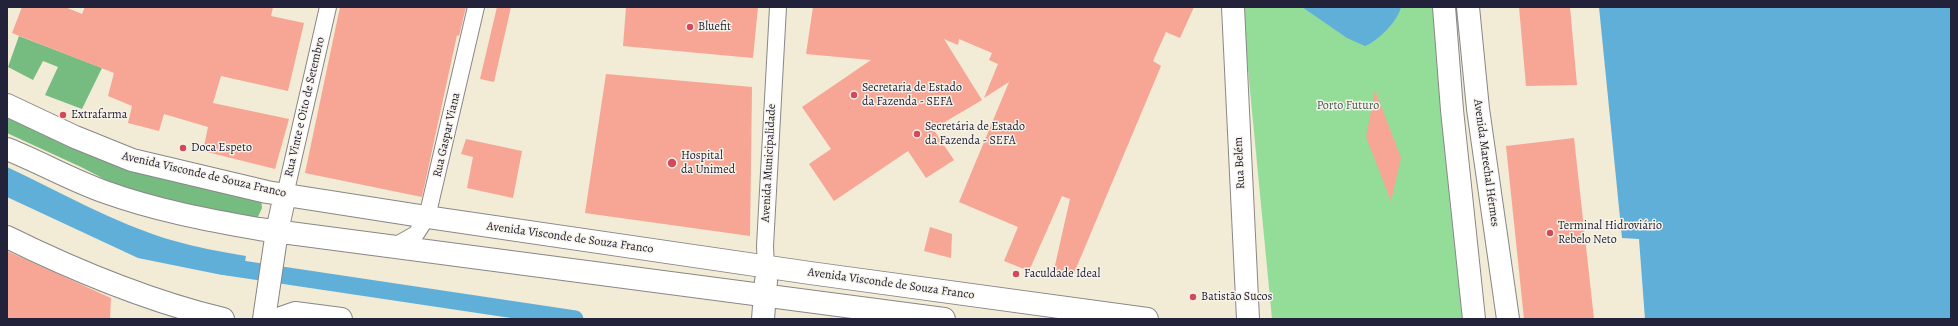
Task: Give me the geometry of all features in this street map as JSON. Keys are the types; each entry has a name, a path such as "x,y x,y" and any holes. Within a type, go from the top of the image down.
{"main road":[{"path":"1444,7 1452,110 1474,319"},
{"name":"Avenida Marechal Hérmes","path":"1468,7 1478,109 1508,319"},
{"name":"Rua Belém","path":"1230,8 1248,319"},
{"name":"Avenida Visconde de Souza Franco","path":"7,105 75,137 132,160 285,195 766,266 1147,319"},
{"path":"1452,110 1478,109"},
{"path":"7,149 104,192 275,240 393,247 944,319"},
{"name":"Rua Vinte e Oito de Setembro","path":"264,319 275,240 285,195"},
{"path":"7,237 53,259 161,301 223,319"},
{"name":"Avenida Municipalidade","path":"763,319 766,266"},
{"path":"278,319 295,312 341,319"}],"street":[{"name":"Rua Vinte e Oito de Setembro","path":"285,195 328,7"},
{"name":"Rua Gaspar Viana","path":"393,247 416,234 427,217 476,7"},
{"name":"Avenida Municipalidade","path":"766,266 765,246 778,7"}],"green space":[{"name":"Porto Futuro","path":"1242,7 1437,7 1464,319 1272,319"},
{"path":"19,36 102,68 82,109 45,95 58,67 43,61 33,80 8,67"},
{"path":"7,110 261,198 262,208 257,219 199,213 127,191 81,167 7,133"}],"water":[{"path":"1302,7 1401,7 1396,18 1387,30 1376,40 1365,46 1347,38"},
{"path":"1599,7 1951,7 1951,319 1645,319 1639,239 1622,238"},
{"path":"7,167 108,216 150,233 190,245 246,256 242,277 217,274 138,258 7,197"}],"building":[{"path":"22,7 65,7 82,14 85,7 273,7 271,16 304,23 288,91 221,76 213,103 289,119 275,169 203,151 208,127 164,114 159,131 128,123 132,106 108,96 114,73 12,33"},
{"path":"340,7 466,7 459,36 457,35 422,197 305,173"},
{"path":"497,7 511,7 494,82 480,79"},
{"name":"Bluefit","path":"626,7 758,7 753,58 623,46"},
{"path":"813,7 1194,7 1180,38 1166,32 1153,61 1161,66 1072,278 1053,274 1070,199 1062,196 1029,271 1004,261 1018,227 959,202 1009,82 984,98 998,64 989,60 992,53 959,39 958,45 944,39 982,100 933,129 954,160 926,178 908,151 834,201 809,164 831,149 802,107 871,60 806,54"},
{"path":"1519,7 1570,7 1577,85 1526,86"},
{"name":"Hospital da Unimed","path":"606,74 752,87 750,236 585,213"},
{"path":"1375,90 1401,158 1391,201 1366,137"},
{"name":"Terminal Hidroviário Rebelo Neto","path":"1574,138 1594,319 1524,319 1506,146"},
{"path":"466,139 522,151 513,198 467,188 473,157 461,154"},
{"path":"930,227 952,234 951,258 924,251"},
{"path":"7,251 111,298 110,319 7,319"}],"waterway":[{"path":"221,266 575,319"}],"place":[{"name":"Bluefit","path":"690,27"},
{"name":"Secretaria de Estado da Fazenda - SEFA","path":"854,95"},
{"name":"Extrafarma","path":"63,115"},
{"name":"Secretária de Estado da Fazenda - SEFA","path":"917,134"},
{"name":"Doca Espeto","path":"183,148"},
{"name":"Hospital da Unimed","path":"672,163"},
{"name":"Terminal Hidroviário Rebelo Neto","path":"1550,233"},
{"name":"Faculdade Ideal","path":"1016,274"},
{"name":"Batistão Sucos","path":"1193,297"}]}
